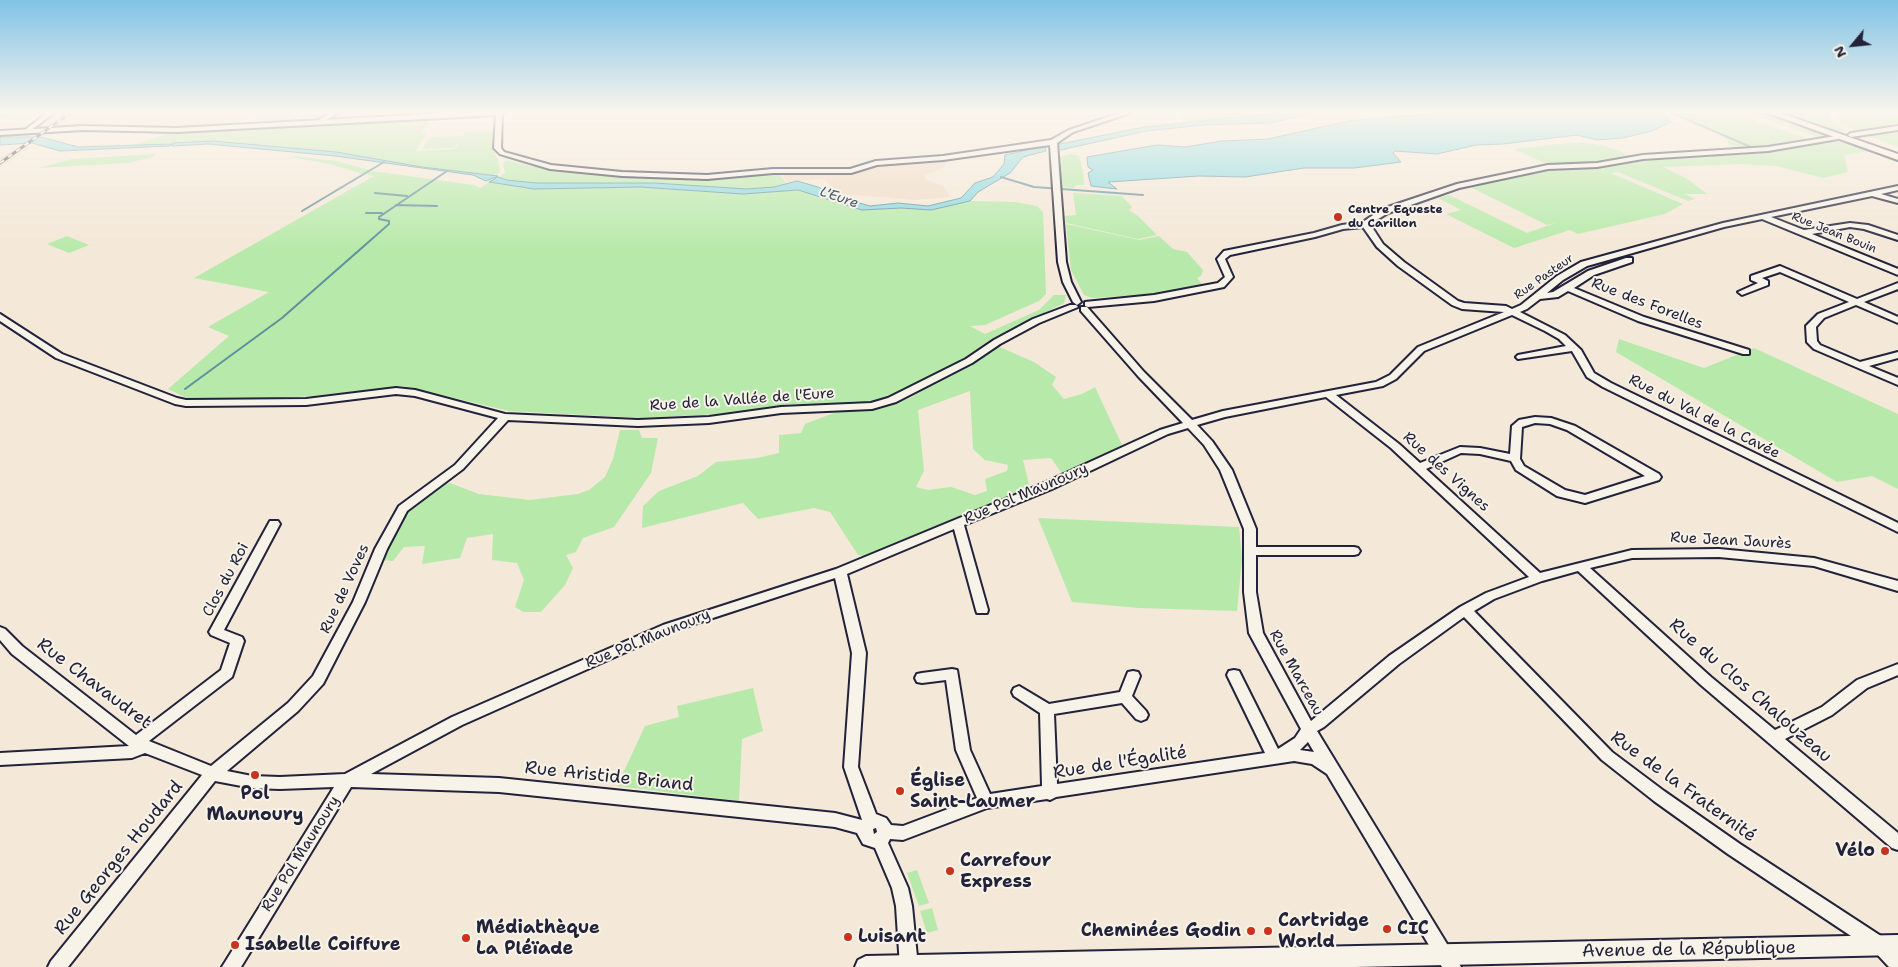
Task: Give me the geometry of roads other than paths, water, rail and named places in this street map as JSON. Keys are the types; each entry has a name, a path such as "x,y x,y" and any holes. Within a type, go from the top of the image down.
{"main road":[{"name":"Avenue de la République","path":"866,967 1449,961 1889,945"}],"street":[{"path":"518,158 532,163 590,172 682,176 774,171 851,171 876,163 941,158"},
{"path":"1053,158 1063,268 1080,306"},
{"name":"Rue de la Vallée de l'Eure","path":"0,317 44,346 73,361 175,401 186,403 306,402 396,391 415,393 505,417 647,422 709,420 781,410 872,406 892,400 969,360 1036,321 1080,306 1178,294 1221,285 1229,277 1221,259 1227,253 1315,235 1342,227 1365,224 1385,211 1457,186 1548,167 1597,165 1637,158"},
{"name":"Rue Pasteur","path":"1189,423 1251,408 1329,395 1379,384 1393,377 1421,349 1513,313 1539,296 1560,278 1590,262 1762,216 1898,188"},
{"path":"1872,194 1898,201"},
{"name":"Rue Jean Bouin","path":"1762,216 1898,272"},
{"name":"Rue du Val de la Cavée","path":"1365,224 1372,231 1380,245 1394,258 1455,303 1462,306 1494,307 1513,313 1562,337 1573,348 1590,375 1607,385 1898,528"},
{"path":"1803,233 1850,225 1866,227 1898,238"},
{"path":"1567,288 1598,270 1629,260"},
{"path":"1742,292 1764,283 1754,278 1780,269 1898,320"},
{"path":"1898,286 1821,316 1811,326 1812,339 1817,346 1898,382"},
{"name":"Rue des Forelles","path":"1539,296 1555,295 1567,288 1641,319 1746,352"},
{"name":"Rue Marceau","path":"1080,306 1208,443 1226,470 1246,513 1250,529 1250,592 1256,633 1308,729 1449,961"},
{"path":"1521,356 1573,348"},
{"path":"1860,365 1898,355"},
{"name":"Rue des Vignes","path":"1329,395 1395,446 1538,578"},
{"name":"Rue de Voves","path":"212,774 293,707 318,680 359,602 381,549 403,509 458,468 505,417"},
{"path":"1418,468 1460,450 1480,451 1515,460 1520,468 1560,493 1585,499 1655,477 1571,428 1551,421 1535,420 1523,422 1517,426 1515,460"},
{"name":"Rue Pol Maunoury","path":"231,967 347,780 457,721 668,628 840,572 1048,486 1133,445 1189,423"},
{"path":"958,523 982,610"},
{"name":"Clos du Roi","path":"141,745 227,673 237,641 216,632 274,524"},
{"path":"1251,551 1354,551"},
{"name":"Rue Jean Jaurès","path":"1308,729 1319,723 1394,660 1465,610 1490,596 1538,578 1580,566 1632,554 1719,553 1814,562 1898,586"},
{"name":"Rue du Clos Chalouzeau","path":"1580,566 1706,681 1898,842"},
{"path":"840,572 858,653 851,767 868,825"},
{"name":"Rue de la Fraternité","path":"1465,610 1607,756 1659,796 1734,849 1889,945 1898,964"},
{"name":"Rue Chavaudret","path":"0,632 18,650 141,745 212,774 252,782 280,784 347,780"},
{"path":"1773,738 1827,711 1862,684 1898,669"},
{"path":"922,678 952,674 963,750 986,801"},
{"path":"1234,675 1275,758"},
{"path":"1124,697 1133,676"},
{"path":"1019,692 1048,710 1124,697"},
{"path":"1124,697 1141,715"},
{"path":"1048,710 1050,793"},
{"name":"Rue de l'Égalité","path":"1275,758 1300,742 1308,729"},
{"path":"0,759 132,752 141,745"},
{"name":"Rue de l'Égalité","path":"882,836 902,833 986,801 1050,793 1294,755 1316,759 1334,772"},
{"name":"Rue Georges Houdard","path":"57,967 212,774"},
{"name":"Rue Aristide Briand","path":"347,780 499,785 868,825 880,822 885,826 882,836"},
{"path":"882,836 900,888 904,906 909,967"}],"water":[{"path":"350,158 371,158 422,167 498,176 486,181 473,175"},
{"name":"L'Eure","path":"1005,158 1022,158 1010,173 978,192 970,201 931,210 901,208 862,210 798,190 743,194 640,187 534,189 489,182 498,177 506,180 537,183 654,183 747,189 774,187 797,181 870,206 898,203 928,206 961,198 975,183 993,177 1004,164"},
{"path":"1087,158 1398,158 1401,162 1354,168 1304,168 1245,177 1199,176 1108,182 1117,189 1091,186 1088,173 1093,170 1088,167"}],"waterway":[{"path":"302,211 384,162"},
{"path":"397,205 447,171"},
{"path":"1001,177 1034,187 1143,195"},
{"path":"375,193 407,196"},
{"path":"185,389 282,318 389,224 389,221 379,219 379,217 397,205"},
{"path":"397,205 437,206"},
{"path":"366,213 382,213"}],"railway":[{"path":"0,163 7,158"}],"place":[{"name":"Centre Equeste du Carillon","path":"1338,217"},
{"name":"Pol Maunoury","path":"255,775"},
{"name":"Église Saint-Laumer","path":"900,791"},
{"name":"Vélo","path":"1885,851"},
{"name":"Carrefour Express","path":"950,871"},
{"name":"CIC","path":"1387,929"},
{"name":"Cheminées Godin","path":"1251,931"},
{"name":"Cartridge World","path":"1268,931"},
{"name":"Luisant","path":"848,937"},
{"name":"Médiathèque La Pléïade","path":"466,938"},
{"name":"Isabelle Coiffure","path":"235,945"}]}
